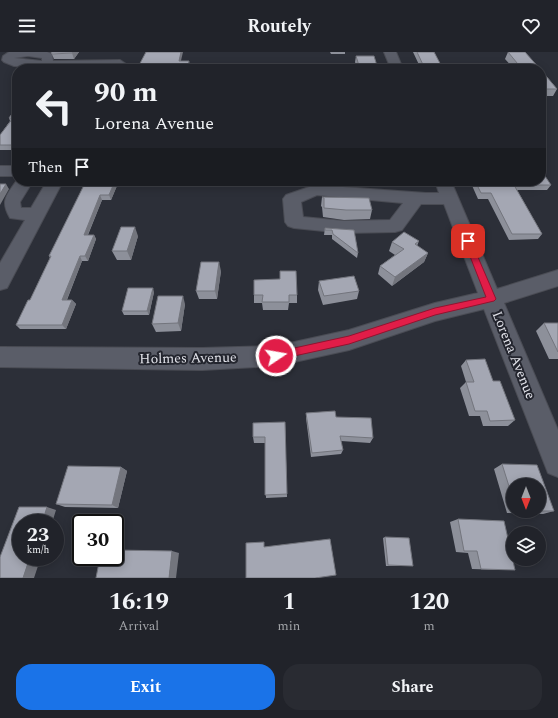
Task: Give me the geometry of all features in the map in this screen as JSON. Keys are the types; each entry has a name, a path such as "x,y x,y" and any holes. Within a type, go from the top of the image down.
{"street":[{"path":"119,64 126,52"},
{"path":"390,52 395,64"},
{"path":"0,171 12,171"},
{"path":"22,186 11,202 11,208 16,214 38,214"},
{"path":"0,282 52,186"},
{"path":"416,198 395,226 344,227 294,222 292,199 315,190 416,198 446,190"},
{"name":"Lorena Avenue","path":"446,190 558,464"},
{"name":"Holmes Avenue","path":"0,357 202,359 276,356 349,340 435,312 491,299 558,278"}],"building":[{"path":"51,52 73,52 52,54"},
{"path":"146,52 181,52 179,61 189,61 188,64 140,64"},
{"path":"417,52 434,52 440,64 423,64"},
{"path":"508,52 525,52 536,64 518,64"},
{"path":"356,56 374,56 376,64 358,64"},
{"path":"546,76 557,89 546,89"},
{"path":"12,119 12,145 0,145 0,135"},
{"path":"546,178 551,185 546,185"},
{"path":"0,184 6,184 0,194"},
{"path":"84,186 113,186 109,195 100,195 84,235 94,235 85,256 80,256 62,300 72,300 62,325 16,325 51,256 49,256"},
{"path":"478,186 515,186 542,234 512,234 491,193 481,193"},
{"path":"322,197 369,198 372,210 324,208 324,198"},
{"path":"121,227 135,227 127,251 112,251"},
{"path":"325,228 354,230 358,253 333,234 332,230 325,230"},
{"path":"404,232 419,241 415,244 428,253 395,277 380,266 404,249 392,242"},
{"path":"201,262 219,262 215,291 196,291"},
{"path":"280,271 296,271 297,295 289,295 289,302 262,302 263,295 254,295 254,280 280,279"},
{"path":"354,276 359,291 324,296 319,281"},
{"path":"128,288 153,288 147,311 122,311"},
{"path":"158,296 183,296 178,323 152,324"},
{"path":"544,323 558,323 558,352"},
{"path":"485,359 493,381 500,381 515,420 490,421 487,411 475,411 466,382 474,382 466,360"},
{"path":"335,411 336,417 371,418 373,438 340,436 343,450 312,453 306,413"},
{"path":"285,422 287,494 265,495 265,437 253,437 253,423"},
{"path":"502,464 537,465 542,478 506,478"},
{"path":"68,466 121,467 112,505 56,504"},
{"path":"546,489 554,511 546,511"},
{"path":"19,507 47,507 45,514 16,514"},
{"path":"458,519 504,521 506,530 506,566 514,566 515,570 481,569 477,551 464,551"},
{"path":"12,525 12,566 27,566 23,578 0,578 0,557"},
{"path":"385,537 409,538 413,566 388,565"},
{"path":"330,539 336,575 315,578 246,578 246,543 264,542 264,547"},
{"path":"124,550 172,551 169,578 96,578 98,566 124,566"}],"route":[{"path":"276,356 349,340 435,312 491,299 468,241"}]}
